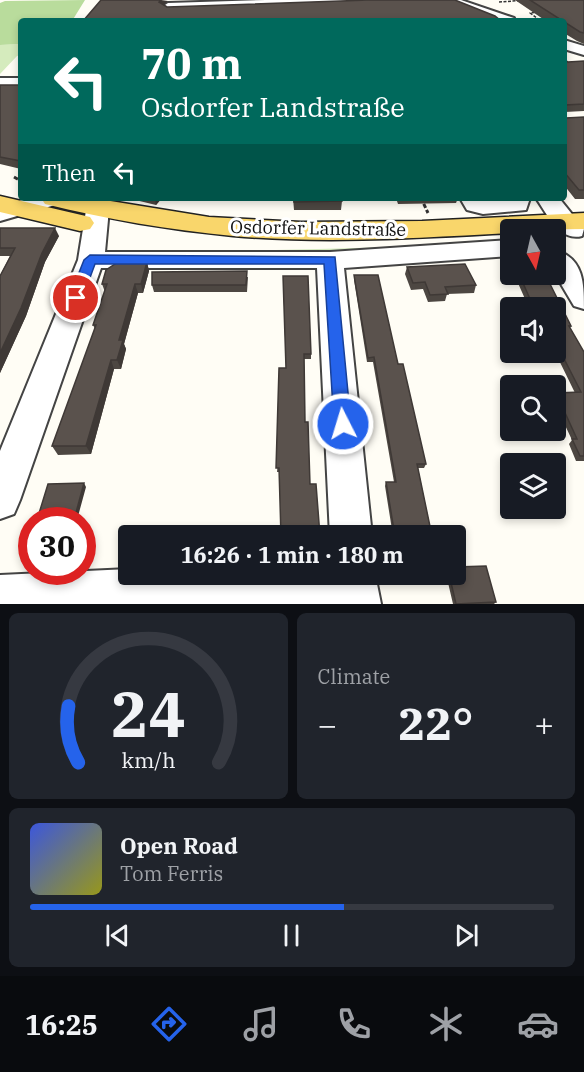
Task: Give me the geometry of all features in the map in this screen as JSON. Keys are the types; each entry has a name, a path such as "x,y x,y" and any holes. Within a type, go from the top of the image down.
{"main road":[{"name":"Osdorfer Landstraße","path":"39,201 98,211"},
{"name":"Osdorfer Landstraße","path":"64,201 173,237 255,243 320,244 500,223"}],"street":[{"path":"165,4 368,0"},
{"path":"450,0 501,18"},
{"path":"567,45 584,51"},
{"path":"0,83 18,83"},
{"path":"473,201 475,205 506,219"},
{"path":"550,201 572,228"},
{"path":"0,500 90,260 98,211"},
{"name":"Osdorfer Landstraße","path":"90,260 330,260 500,225"},
{"path":"330,260 350,525"},
{"path":"566,271 584,298"},
{"path":"0,597 356,586"}],"path":[{"path":"528,1 533,4"},
{"path":"536,18 530,14 544,11 538,7"},
{"path":"422,201 431,219"}],"green space":[{"path":"85,0 74,18 18,18 18,44 0,45 0,3 5,1"},
{"path":"18,44 18,56 0,74 0,45"},
{"path":"500,242 350,255 210,256 211,251"}],"building":[{"path":"101,0 161,0 159,2 167,7 369,0 455,0 497,18 86,18"},
{"path":"530,0 584,0 584,33 567,24 567,18 558,18"},
{"path":"584,61 584,104 567,105 567,62"},
{"path":"0,85 18,85 18,160 0,157"},
{"path":"584,117 584,190 579,190 567,176 567,118"},
{"path":"294,201 342,201 294,202"},
{"path":"0,228 55,228 42,253 21,308 0,353 0,276 15,248 0,248"},
{"path":"118,262 147,262 141,284 135,284 119,340 123,340 117,360 111,360 86,446 52,446 96,325 93,325 107,284 102,284 106,270"},
{"path":"465,264 476,285 445,287 448,294 430,295 425,282 413,283 407,267"},
{"path":"247,271 246,285 152,285 152,272"},
{"path":"354,275 378,275 398,364 403,364 426,464 417,464 430,525 393,525 386,482 396,482 374,357 368,358"},
{"path":"283,276 308,276 311,354 304,354 305,422 308,422 310,484 316,484 319,525 281,525 279,468 276,468 279,368 286,368"},
{"path":"524,285 550,285 556,297 529,297"},
{"path":"566,316 584,352 584,456 580,456 572,439 577,439 566,415 566,393 581,392 566,363"},
{"path":"84,483 78,507 41,507 48,484"},
{"path":"486,566 496,602 456,604 452,585 466,585 466,567"}],"route":[{"path":"76,298 90,260 330,260 343,424"}]}
